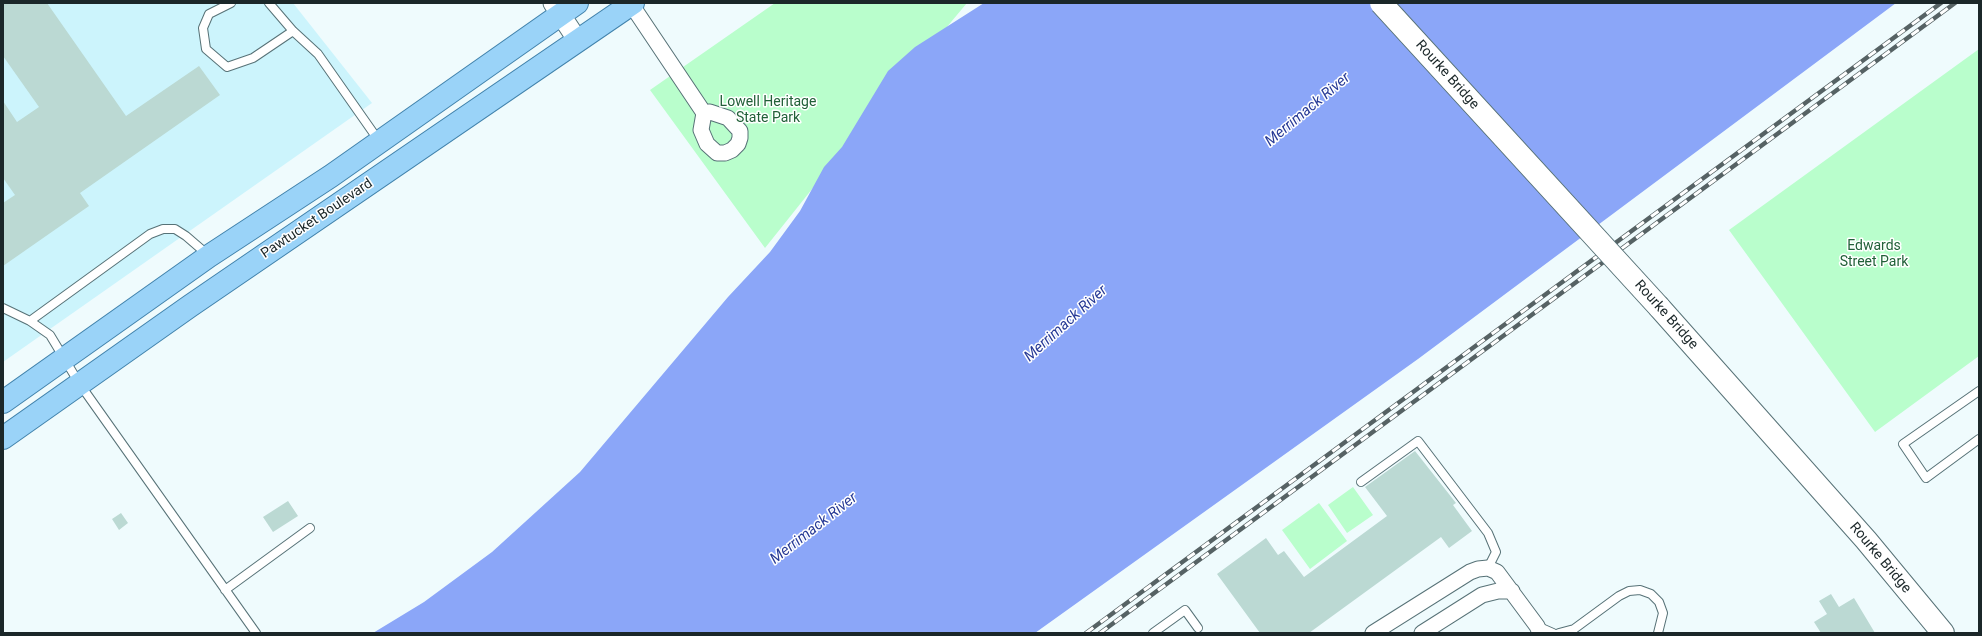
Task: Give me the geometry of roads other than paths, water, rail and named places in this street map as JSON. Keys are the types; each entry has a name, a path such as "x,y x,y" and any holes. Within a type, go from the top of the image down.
{"main road":[{"name":"Pawtucket Boulevard","path":"3,438 632,3"},
{"name":"Rourke Bridge","path":"1381,3 1659,307 1866,540 1943,633"},
{"name":"Pawtucket Boulevard","path":"3,402 63,358 209,256 380,142 563,7"}],"street":[{"path":"632,3 704,113"},
{"path":"563,7 578,41"},
{"path":"1373,633 1470,572 1488,568 1497,572 1539,629"},
{"path":"1422,633 1482,595 1512,591"}],"lane":[{"path":"231,3 209,14 203,28 206,49 228,67 253,58 293,31"},
{"path":"269,3 293,31 318,54 380,142"},
{"path":"30,321 150,234 157,231 163,229 175,229 186,236 209,256"},
{"path":"3,308 30,321 50,335 80,384 256,633"},
{"path":"1979,391 1903,444 1926,478 1979,439"},
{"path":"1361,482 1418,441 1488,533 1496,552 1488,568"},
{"path":"225,590 310,528"},
{"path":"1560,633 1574,629 1619,596 1629,591 1640,590 1651,594 1659,602 1663,613 1658,633"},
{"path":"1153,633 1184,610 1198,628"},
{"path":"1539,629 1553,633"}],"water":[{"name":"Merrimack River","path":"984,3 1896,3 1418,359 1035,633 373,633 424,602 492,552 580,472 728,297 770,252 800,211 824,167 842,147 888,71 915,47"}],"railway":[{"path":"1086,633 1941,3"},
{"path":"1100,633 1955,3"}],"park label":[{"name":"Lowell Heritage State Park","path":"768,110"},
{"name":"Edwards Street Park","path":"1874,254"}]}
